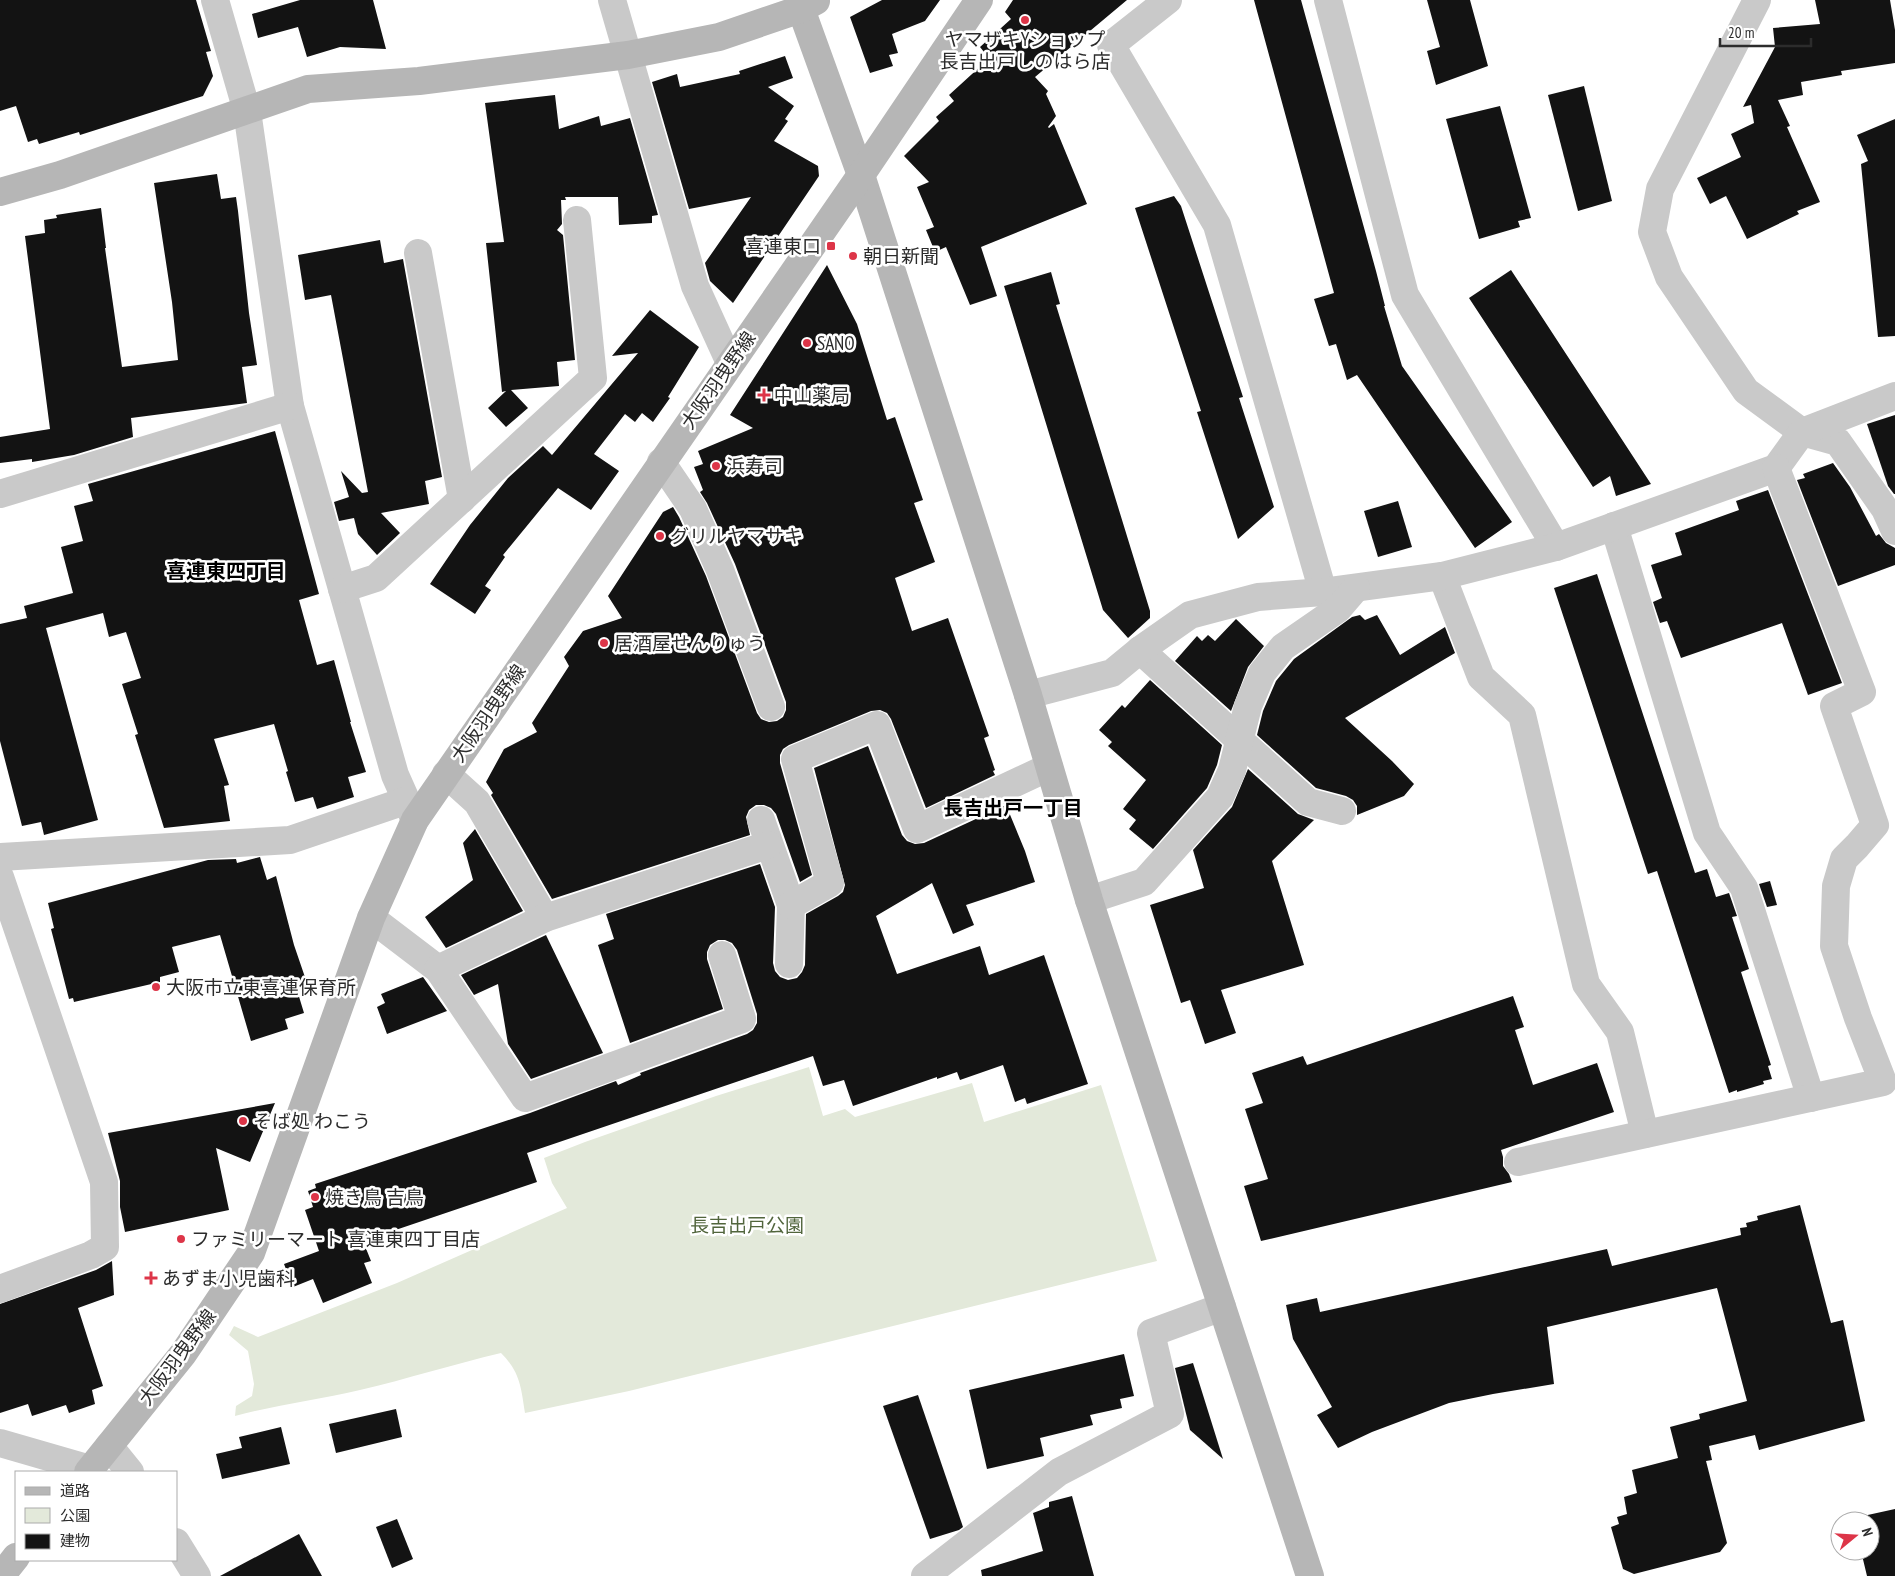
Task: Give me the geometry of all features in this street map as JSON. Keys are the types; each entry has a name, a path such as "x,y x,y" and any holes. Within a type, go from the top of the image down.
{"street":[{"path":"0,857 290,840 410,810 396,775 290,406 247,111 215,0"},
{"path":"612,0 696,286 730,363"},
{"name":"大阪羽曳野線","path":"89,1470 183,1354 251,1253 410,810 446,774 861,175 979,0"},
{"path":"1168,0 1111,45 1217,225 1323,592"},
{"path":"1328,0 1405,295 1556,547"},
{"path":"1757,0 1660,189 1652,232 1669,277 1746,390 1802,432 1838,442 1885,509 1895,531"},
{"path":"0,192 60,175 308,89 419,81 628,55 719,36 809,4 861,175 1028,695 1090,900 1310,1576"},
{"path":"342,589 376,578 593,378 577,220"},
{"path":"418,253 462,499"},
{"path":"1028,695 1112,673 1190,614 1258,597 1323,592 1442,576 1556,547 1776,468 1802,432 1895,396"},
{"path":"0,494 290,406"},
{"path":"661,462 697,518 720,570 772,707"},
{"path":"1518,1162 1883,1082 1858,1018 1834,946 1836,886 1844,859 1874,825 1834,706 1862,692 1776,468"},
{"path":"1614,526 1707,833 1744,888 1812,1098"},
{"path":"1442,576 1481,677 1522,715 1586,984 1620,1032 1645,1134"},
{"path":"1090,900 1144,882 1220,797 1232,770 1248,706 1262,673 1283,647 1338,609 1356,588"},
{"path":"1140,650 1308,802 1342,811"},
{"path":"791,906 830,883 795,759 877,725 916,829 1049,767"},
{"path":"446,774 478,802 545,918"},
{"path":"438,969 545,918 765,833 791,906 789,964"},
{"path":"0,877 104,1182 105,1247 91,1255 0,1289"},
{"path":"371,918 438,969 525,1098 742,1020 722,955"},
{"path":"925,1576 1059,1472 1170,1414 1151,1333 1222,1307"},
{"path":"0,1443 89,1470"},
{"path":"109,1446 129,1471"},
{"path":"178,1545 198,1576"},
{"path":"1,1576 15,1558"}],"green space":[{"name":"長吉出戸公園","path":"809,1067 823,1116 845,1109 855,1117 972,1083 984,1122 1101,1085 1157,1261 629,1391 525,1413 519,1380 501,1353 360,1390 235,1416 236,1406 252,1396 254,1384 248,1351 229,1335 234,1326 258,1337 397,1283 567,1208 552,1183 544,1158 716,1096"}],"building":[{"path":"0,0 196,0 211,51 206,52 213,76 203,96 80,135 79,132 39,144 37,139 28,142 16,106 0,111"},
{"path":"300,0 373,0 386,49 340,47 307,57 298,27 258,38 252,14"},
{"path":"882,0 940,0 925,21 892,34 898,53 889,55 893,66 870,73 850,17"},
{"path":"1013,0 1127,0 1035,77 1048,91 1046,94 1056,116 1048,127 1054,124 1087,204 981,247 997,296 970,305 946,247 935,252 926,230 934,227 917,187 929,182 904,156 939,121 936,117 954,101 949,95 983,64 977,57 984,52 980,47 1011,19 1005,12"},
{"path":"1254,0 1301,0 1402,366 1512,522 1475,548 1357,375 1347,380 1336,344 1329,346 1314,299 1334,293"},
{"path":"1427,0 1470,0 1488,66 1436,85 1427,51 1440,47"},
{"path":"1815,0 1890,0 1895,30 1895,63 1841,71 1842,75 1801,82 1803,95 1778,100 1790,126 1787,127 1820,202 1797,211 1799,214 1747,239 1726,196 1710,204 1697,178 1741,157 1731,134 1754,123 1751,105 1743,107 1775,47 1773,28 1820,24"},
{"path":"785,56 793,78 768,87 794,106 785,119 788,121 774,141 818,166 819,176 733,303 710,281 705,263 751,197 689,209 652,82 677,74 680,87 740,74 739,71"},
{"path":"1584,86 1612,201 1578,211 1548,95"},
{"path":"555,95 559,129 599,116 601,126 630,118 658,215 652,216 652,223 619,225 618,197 565,197 566,200 561,200 562,224 557,230 563,235 575,360 557,362 559,386 511,390 528,408 506,427 488,408 506,391 502,392 486,243 504,242 485,103"},
{"path":"1500,106 1531,218 1518,221 1520,227 1479,239 1446,119"},
{"path":"1895,119 1895,336 1878,337 1861,164 1868,161 1857,135"},
{"path":"217,174 221,199 236,197 238,211 249,313 257,365 242,367 247,403 131,418 133,437 74,455 32,462 32,459 0,463 0,437 50,429 25,236 45,233 44,220 57,218 56,215 101,208 122,367 178,360 172,302 154,183"},
{"path":"1174,196 1181,206 1243,397 1239,398 1274,507 1238,539 1197,412 1201,411 1135,208"},
{"path":"380,240 384,263 403,259 442,477 425,481 429,504 381,513 400,533 377,555 358,534 354,518 339,521 334,502 349,497 341,471 362,493 368,492 331,295 305,300 298,255"},
{"path":"827,265 857,324 887,420 895,417 923,500 914,503 935,562 895,578 912,631 948,618 989,736 984,738 995,775 926,808 891,719 887,713 880,710 871,711 789,745 783,749 780,755 780,763 812,875 800,882 776,814 771,808 764,805 756,805 749,810 746,817 750,835 552,899 491,795 493,793 486,782 504,749 537,732 532,723 569,666 564,657 583,631 622,618 608,596 663,512 673,507 679,517 706,576 757,713 761,719 769,722 777,721 783,717 786,710 786,702 735,564 700,492 703,490 694,467 703,464 698,451 753,428 730,415"},
{"path":"1511,270 1651,484 1616,496 1610,476 1593,487 1469,298"},
{"path":"1051,272 1060,304 1056,305 1150,611 1150,618 1128,638 1103,610 1004,286"},
{"path":"650,310 699,347 668,397 670,398 653,422 642,413 635,422 625,414 594,454 619,471 591,510 558,488 503,555 505,557 485,586 491,590 475,614 430,584 470,525 508,478 543,446 552,455 638,353 612,356"},
{"path":"1895,415 1894,494 1888,486 1867,424"},
{"path":"275,431 319,594 299,600 317,665 334,660 350,722 366,772 348,777 354,797 317,809 313,797 295,802 274,724 214,739 229,785 224,786 230,821 164,828 135,735 138,734 122,684 141,678 126,632 109,637 103,613 46,628 98,820 44,835 41,822 22,826 0,741 0,624 27,618 24,606 73,593 61,547 83,541 74,506 93,501 88,484"},
{"path":"1833,463 1850,487 1876,536 1879,534 1886,543 1895,548 1895,565 1838,586 1797,480 1805,478 1803,474"},
{"path":"1768,490 1842,683 1808,695 1782,623 1681,658 1667,621 1660,623 1653,602 1662,598 1651,565 1682,555 1675,533 1739,510 1736,501"},
{"path":"1398,501 1412,547 1378,557 1364,511"},
{"path":"1597,574 1695,873 1707,869 1716,897 1729,893 1737,916 1732,917 1749,969 1741,972 1771,1065 1768,1066 1772,1079 1763,1081 1764,1084 1729,1093 1657,871 1648,874 1554,588"},
{"path":"1360,615 1365,620 1377,615 1400,655 1445,627 1455,653 1345,718 1414,784 1404,796 1357,815 1357,806 1353,800 1346,796 1316,788 1257,735 1263,711 1276,681 1294,659 1352,617"},
{"path":"1236,619 1264,646 1248,667 1231,711 1175,661 1197,636 1202,641 1208,635 1215,641"},
{"path":"1150,680 1222,745 1217,765 1207,788 1153,849 1129,829 1136,820 1123,809 1146,780 1108,746 1112,742 1099,730 1122,705 1125,708"},
{"path":"868,746 902,835 907,841 915,844 924,843 1006,805 1025,851 1035,882 966,905 974,925 953,934 932,883 876,916 897,974 980,946 989,975 1044,955 1088,1084 1027,1104 1025,1098 1015,1102 1003,1065 960,1080 957,1072 937,1079 937,1077 853,1106 844,1080 823,1086 813,1056 527,1153 537,1182 363,1241 371,1261 364,1263 372,1283 323,1303 313,1279 293,1287 284,1264 319,1251 305,1210 313,1207 308,1191 316,1188 315,1184 530,1113 616,1081 618,1085 641,1075 640,1073 747,1034 753,1030 757,1023 757,1014 737,950 732,943 718,940 710,945 707,959 723,1009 630,1043 598,945 614,939 606,914 760,864 775,907 773,963 775,971 780,977 788,980 797,978 805,965 806,914 838,896 843,892 845,885 814,768"},
{"path":"1248,769 1298,814 1314,820 1272,861 1304,965 1221,990 1236,1033 1205,1044 1190,1000 1181,1003 1150,905 1204,888 1193,850 1232,807"},
{"path":"475,829 523,911 446,948 425,917 473,880 463,843"},
{"path":"260,857 267,880 276,876 294,945 308,986 297,990 304,1013 285,1019 288,1029 251,1041 220,935 172,947 179,972 160,977 160,982 74,1002 73,998 69,999 51,929 54,928 48,903 208,860 236,859 237,863"},
{"path":"1770,881 1777,905 1767,907 1759,884"},
{"path":"546,935 603,1053 531,1079 508,1044 498,984 474,995 461,975"},
{"path":"423,977 447,1011 387,1034 377,1007 385,1003 381,994"},
{"path":"1513,996 1524,1027 1515,1030 1533,1085 1597,1063 1614,1112 1501,1150 1503,1166 1512,1182 1261,1241 1244,1186 1268,1179 1245,1109 1263,1103 1252,1073 1303,1056 1307,1065"},
{"path":"275,1103 250,1162 216,1148 229,1210 125,1232 120,1207 120,1181 108,1133"},
{"path":"1800,1205 1831,1323 1843,1320 1865,1421 1759,1450 1755,1435 1709,1446 1712,1460 1706,1461 1727,1543 1720,1552 1634,1574 1623,1569 1611,1527 1619,1524 1617,1517 1627,1514 1624,1497 1637,1493 1632,1470 1678,1458 1670,1427 1700,1419 1699,1414 1747,1401 1717,1288 1547,1327 1554,1384 1449,1403 1372,1432 1338,1448 1317,1415 1332,1407 1293,1339 1286,1305 1317,1298 1320,1312 1607,1249 1612,1266 1741,1235 1740,1228 1747,1227 1746,1223 1758,1220 1757,1216"},
{"path":"112,1261 114,1295 78,1308 103,1386 92,1390 95,1404 69,1413 66,1405 32,1416 28,1404 0,1413 0,1304 96,1270"},
{"path":"1124,1354 1134,1396 1120,1399 1122,1408 1090,1415 1093,1425 1040,1438 1044,1456 987,1469 969,1390"},
{"path":"1193,1363 1223,1459 1190,1430 1175,1368"},
{"path":"918,1395 963,1527 930,1539 883,1406"},
{"path":"396,1409 402,1437 336,1453 329,1424"},
{"path":"281,1427 290,1464 222,1479 216,1454 242,1448 239,1437"},
{"path":"1072,1496 1094,1576 982,1576 981,1570 1043,1551 1033,1513 1049,1507 1049,1502"},
{"path":"1895,1509 1895,1576 1867,1576 1863,1561 1880,1561 1880,1512"},
{"path":"397,1519 413,1559 392,1568 376,1527"},
{"path":"299,1534 322,1576 220,1576"}],"place":[{"name":"ヤマザキYショップ 長吉出戸しのはら店","path":"1025,20"},
{"name":"喜連東口","path":"831,246"},
{"name":"朝日新聞","path":"853,256"},
{"name":"SANO","path":"807,343"},
{"name":"中山薬局","path":"764,395"},
{"name":"浜寿司","path":"716,466"},
{"name":"グリルヤマサキ","path":"660,536"},
{"name":"居酒屋せんりゅう","path":"604,643"},
{"name":"大阪市立東喜連保育所","path":"156,987"},
{"name":"そば処 わこう","path":"243,1121"},
{"name":"焼き鳥 吉鳥","path":"315,1197"},
{"name":"ファミリーマート 喜連東四丁目店","path":"181,1239"},
{"name":"あずま小児歯科","path":"151,1278"}],"district":[{"name":"喜連東四丁目","path":"226,571"},
{"name":"長吉出戸一丁目","path":"1013,808"}]}
